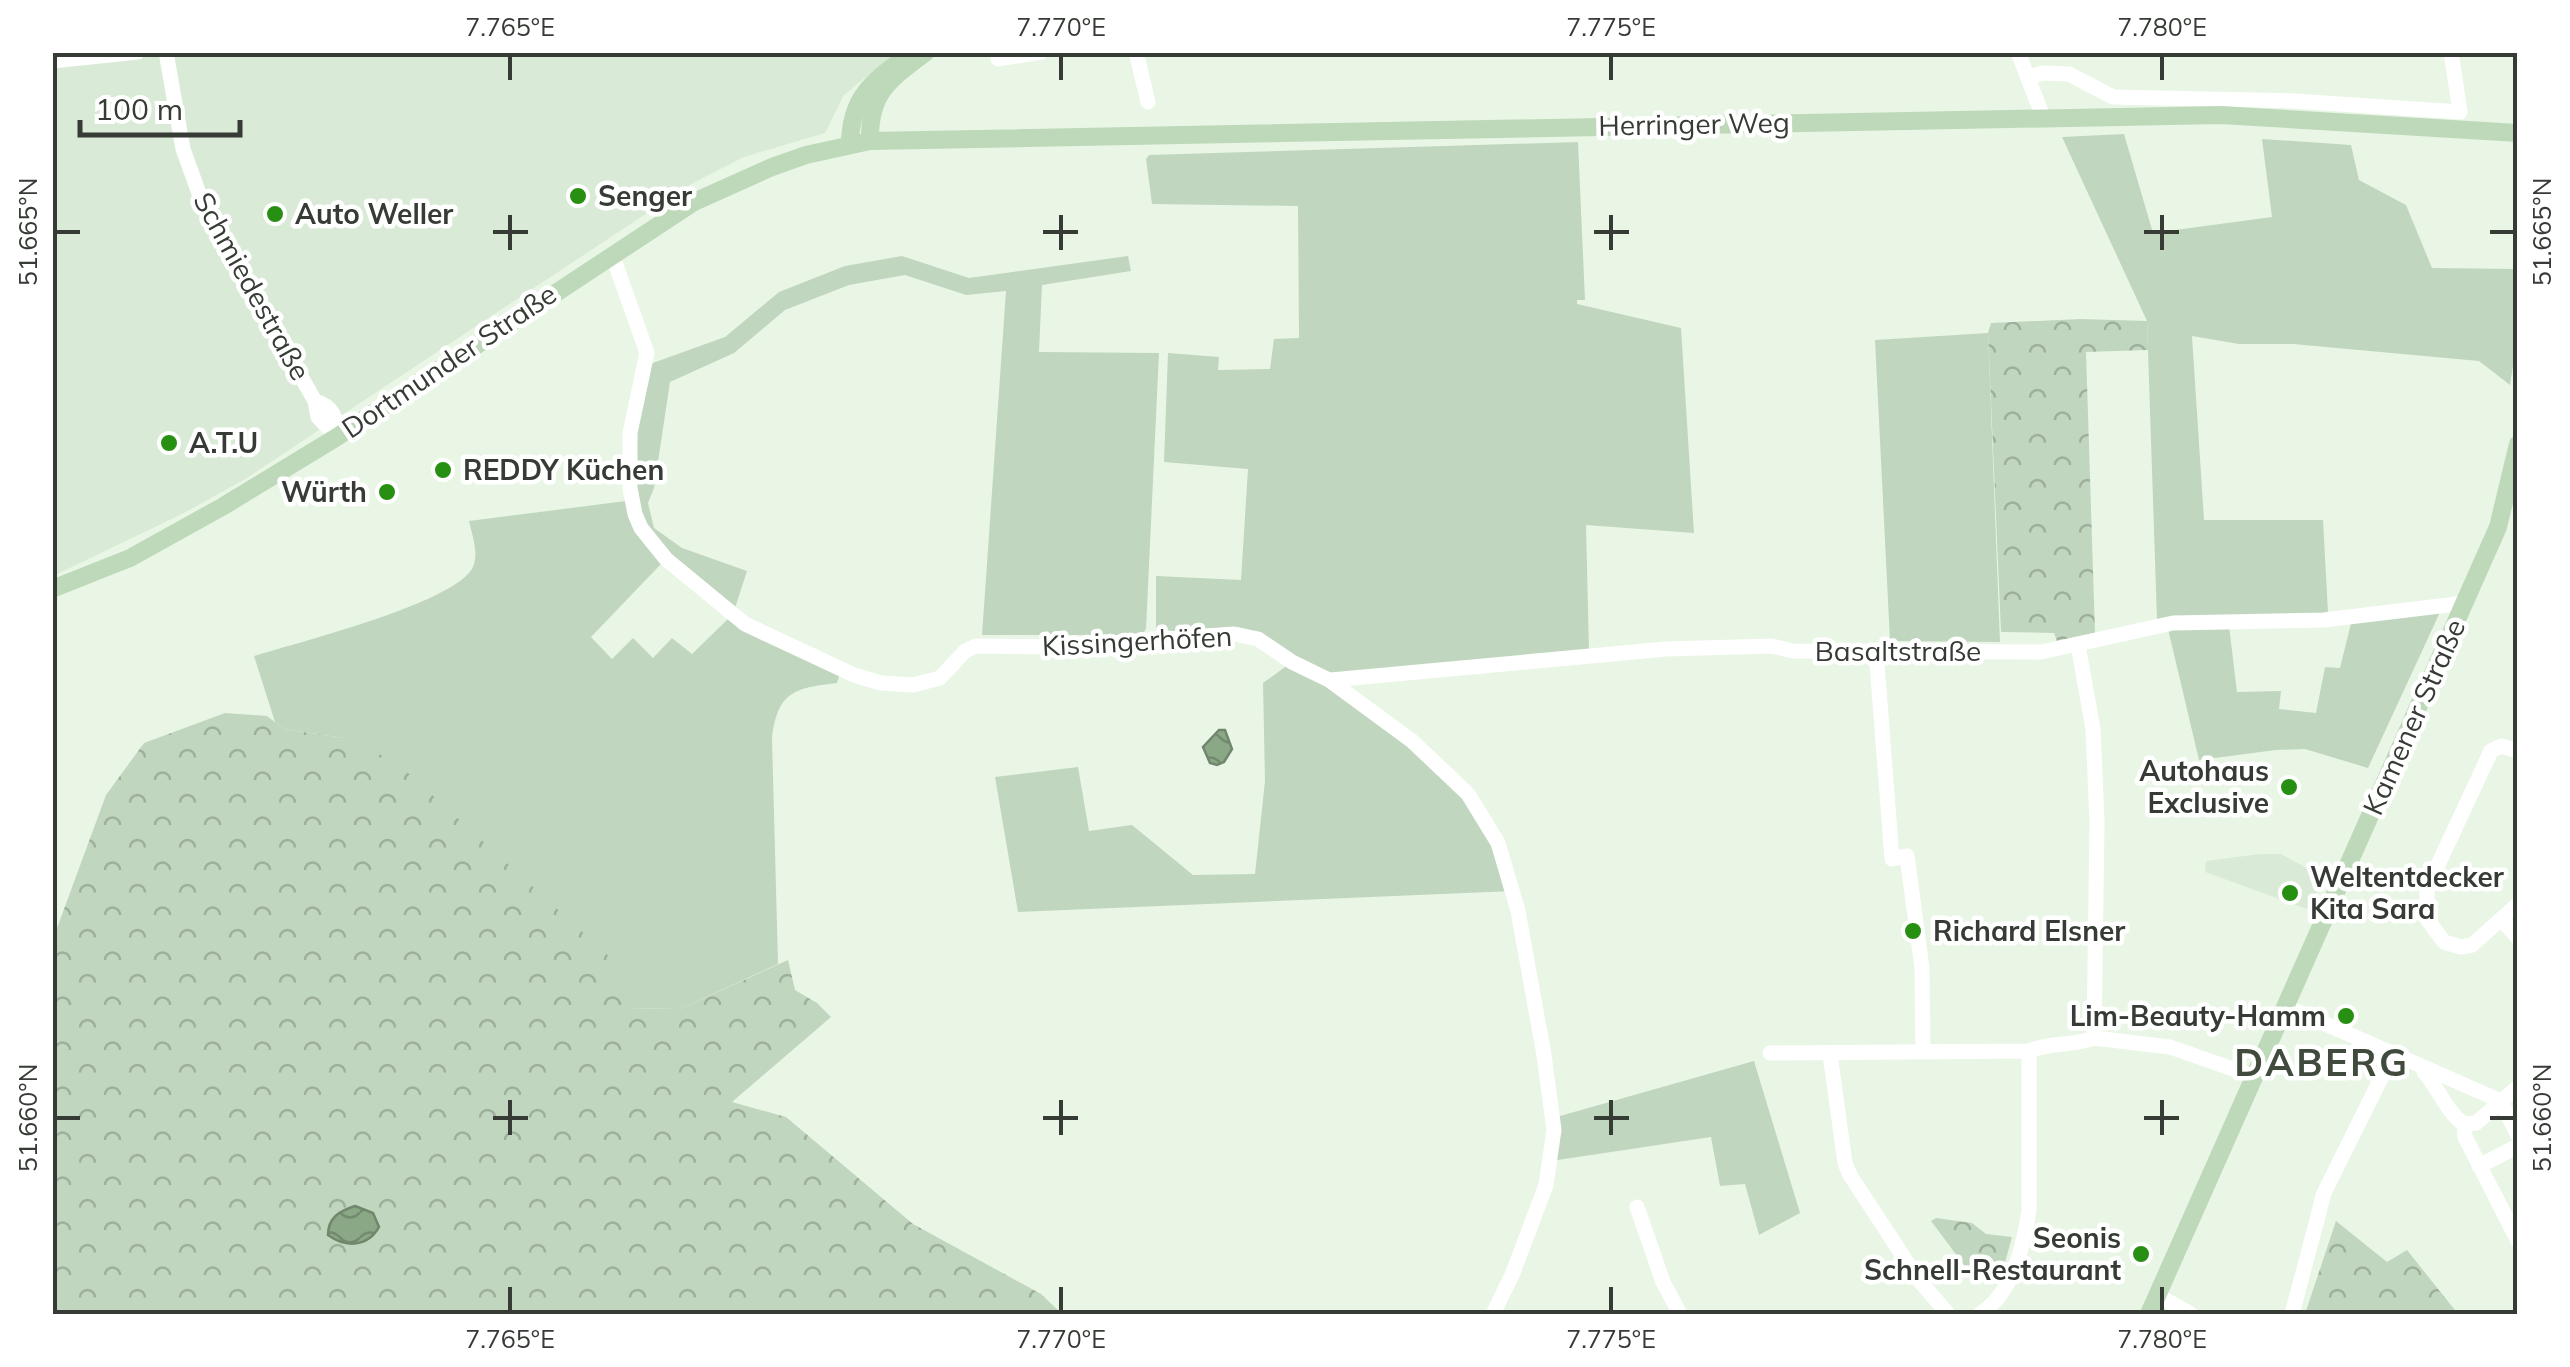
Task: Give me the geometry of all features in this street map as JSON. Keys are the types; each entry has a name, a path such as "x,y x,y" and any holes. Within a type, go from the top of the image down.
{"main road":[{"path":"850,146 851,124 861,97 875,80 912,52"},
{"path":"870,141 872,106 880,91 926,52"},
{"name":"Herringer Weg","path":"870,141 2279,116 2518,133"},
{"name":"Dortmunder Straße","path":"52,589 101,572 178,534 337,437 694,202 740,179 806,155 870,141"},
{"name":"Kamener Straße","path":"2148,1314 2466,604 2498,527 2518,444"}],"street":[{"path":"52,60 138,52"},
{"name":"Schmiedestraße","path":"166,52 184,149 204,210 315,401 331,410 337,420 337,437"},
{"path":"998,59 1040,52"},
{"path":"1136,52 1148,102"},
{"path":"2018,52 2043,118"},
{"path":"2029,77 2043,72 2069,74 2113,97 2313,102 2460,112 2451,52"},
{"name":"Kissingerhöfen","path":"612,254 647,353 630,433 630,488 635,514 641,528 666,559 720,605 761,632 854,675 913,686 940,678 965,651 990,644 1058,647 1234,634 1258,639 1329,680 1412,741 1468,794 1498,843 1518,911 1549,1084 1553,1144 1540,1201 1493,1314"},
{"name":"Basaltstraße","path":"1329,680 1666,649 1772,646 1793,651 2042,652 2173,624 2324,620 2466,604"},
{"path":"2078,645 2094,730 2094,1038"},
{"path":"1876,651 1892,858 1907,856 1922,968 1923,1052"},
{"path":"2517,749 2501,746 2492,751 2435,869 2426,906 2432,930 2450,946 2472,945 2518,904"},
{"path":"2501,919 2518,938"},
{"path":"2287,1007 2502,1101 2518,1136"},
{"path":"1770,1053 2029,1051 2044,1044 2094,1038 2170,1047 2254,1076"},
{"path":"1980,1314 1993,1306 2009,1282 2025,1236 2029,1211 2029,1051"},
{"path":"1830,1054 1850,1176 1918,1279 1948,1314"},
{"path":"2292,1314 2324,1192 2393,1054"},
{"path":"2420,1068 2434,1082 2455,1118 2464,1124 2476,1123 2518,1087"},
{"path":"2464,1124 2465,1137 2518,1240"},
{"path":"2479,1166 2518,1146"},
{"path":"1637,1207 1663,1282 1680,1314"},
{"path":"2157,1295 2191,1314"}],"shaded area":[{"path":"53,53 895,53 844,95 825,133 744,157 691,184 247,478 53,576"},
{"name":"Weltentdecker Kita Sara","path":"2281,854 2323,877 2310,910 2205,872 2206,861"}],"green space":[{"path":"2124,134 2153,233 2272,217 2262,139 2351,145 2359,180 2406,205 2432,268 2517,269 2517,340 2510,385 2479,361 2293,344 2239,344 2192,336 2204,520 2323,520 2328,613 2157,620 2147,321 2062,137"},
{"path":"1578,142 1585,300 1577,300 1577,304 1681,328 1694,533 1586,525 1589,651 1331,673 1295,658 1257,633 1238,627 1166,635 1156,628 1156,576 1241,580 1248,469 1164,462 1168,353 1219,357 1218,370 1270,369 1274,339 1299,338 1298,206 1152,204 1146,159 1149,155"},
{"path":"902,256 969,278 1128,256 1131,271 1042,285 1039,352 1159,353 1146,629 1142,635 982,635 1006,291 966,295 905,275 849,285 785,310 734,353 670,382 654,488 648,503 654,528 682,548 747,571 734,611 677,565 648,532 635,494 634,472 650,364 725,337 779,292 845,266"},
{"path":"2147,321 2148,350 2086,352 2095,633 2057,641 2054,633 2001,632 1988,333 1991,323"},
{"path":"1988,333 2000,642 1890,641 1875,340"},
{"path":"626,501 662,563 591,637 612,659 633,638 653,658 672,638 692,654 730,617 840,673 837,683 791,695 775,722 772,738 778,964 680,1009 624,1008 344,738 284,729 275,722 254,656 407,608 460,581 475,562 469,521"},
{"path":"2441,610 2368,768 2305,749 2199,760 2168,629 2229,626 2237,692 2281,691 2279,709 2316,713 2325,667 2340,668 2352,619"},
{"path":"1292,662 1329,680 1468,794 1513,891 1018,912 995,777 1078,767 1089,831 1132,825 1193,875 1255,874 1265,781 1263,683"},
{"path":"225,713 267,716 284,729 344,738 396,762 613,960 625,1008 680,1009 788,960 795,990 831,1017 732,1102 786,1117 913,1224 1041,1294 1062,1314 53,1314 53,939 106,795 144,743"},
{"path":"1754,1061 1800,1213 1759,1235 1745,1184 1720,1186 1711,1137 1551,1161 1553,1118"},
{"path":"1936,1218 1972,1223 1986,1234 2012,1237 2001,1277 1964,1265 1931,1221"},
{"path":"2336,1221 2387,1262 2407,1250 2458,1314 2305,1314"}],"water":[{"path":"1219,730 1225,730 1232,749 1224,762 1217,765 1210,763 1203,747"},
{"path":"355,1206 373,1213 379,1227 374,1234 356,1243 328,1235 336,1216"}],"place":[{"name":"Senger","path":"578,196"},
{"name":"Auto Weller","path":"275,214"},
{"name":"A.T.U","path":"169,443"},
{"name":"REDDY Küchen","path":"443,470"},
{"name":"Würth","path":"387,492"},
{"name":"Autohaus Exclusive","path":"2289,787"},
{"name":"Weltentdecker Kita Sara","path":"2290,893"},
{"name":"Richard Elsner","path":"1913,931"},
{"name":"Lim-Beauty-Hamm","path":"2346,1016"},
{"name":"Seonis Schnell-Restaurant","path":"2141,1254"}],"district":[{"name":"DABERG","path":"2322,1063"}]}
